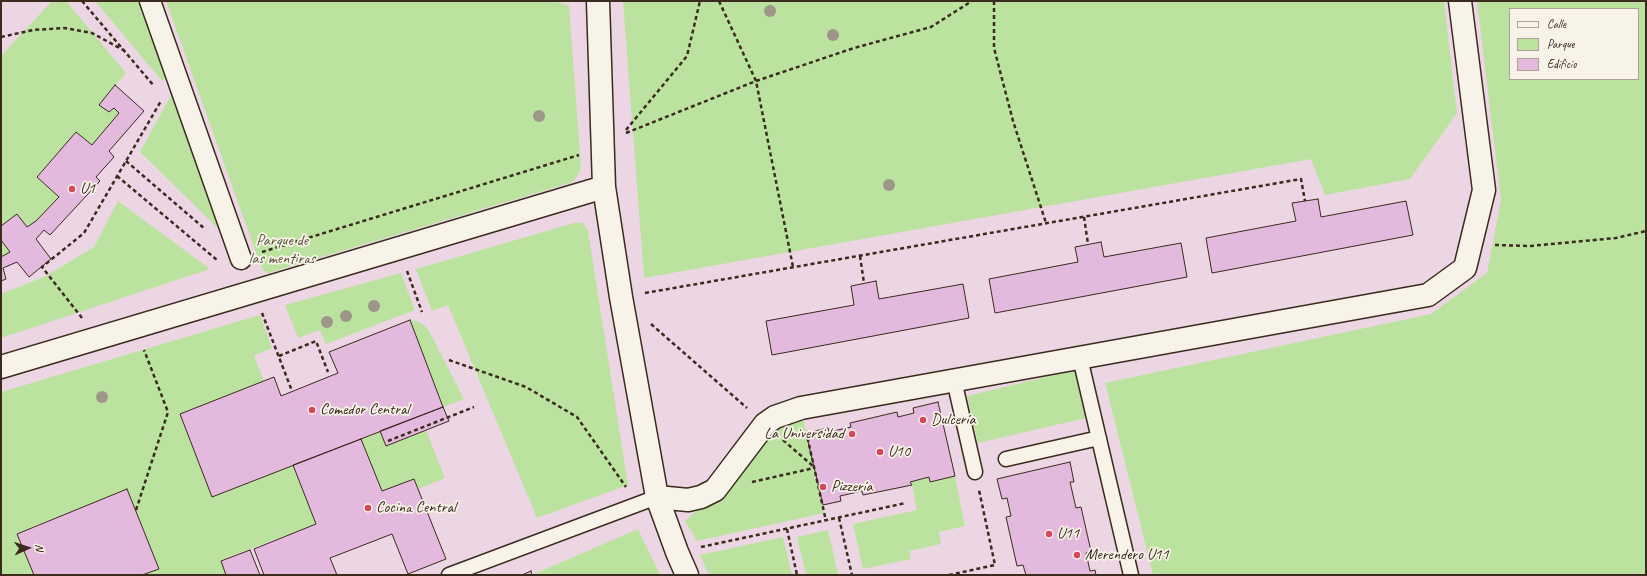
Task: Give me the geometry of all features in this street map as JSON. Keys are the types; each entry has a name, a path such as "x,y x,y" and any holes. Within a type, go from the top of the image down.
{"street":[{"path":"150,1 241,259"},
{"path":"598,1 604,187 621,297 648,501 677,552 687,575"},
{"path":"648,501 688,500 701,497 715,490 765,424 775,417 801,408 1428,295 1464,268 1484,190 1460,1"},
{"path":"1,367 604,187"}],"lane":[{"path":"1080,358 1131,575"},
{"path":"954,380 975,472"},
{"path":"1006,459 1099,438"},
{"path":"449,575 648,501"}],"path":[{"path":"82,1 163,96"},
{"path":"700,1 687,56 623,134 756,81 854,48 931,27 972,1"},
{"path":"718,1 756,81 794,267"},
{"path":"994,1 994,48 1013,121 1046,223"},
{"path":"1,37 33,30 64,28 92,34 125,51"},
{"path":"98,338 42,267 84,233 176,75"},
{"path":"126,161 210,233"},
{"path":"117,176 218,262"},
{"path":"621,297 1301,179 1305,201"},
{"path":"1084,217 1088,244"},
{"path":"1471,244 1530,246 1616,238 1646,232"},
{"path":"399,248 422,312"},
{"path":"860,256 864,283"},
{"path":"650,323 814,467"},
{"path":"135,327 168,412 136,510"},
{"path":"279,356 316,342 328,372"},
{"path":"449,360 526,387 576,417 648,501"},
{"path":"388,441 474,407"},
{"path":"801,408 826,521"},
{"path":"715,490 814,467"},
{"path":"949,575 995,565 975,472"},
{"path":"677,552 906,503"},
{"path":"839,518 852,575"},
{"path":"787,529 797,575"}],"shaded area":[{"path":"1,1 1646,1 1646,575 1,575"}],"green space":[{"path":"52,1 66,1 126,73 99,105 109,112 114,108 119,113 92,145 76,132 37,176 59,197 36,221 27,227 1,226 1,56"},
{"path":"95,1 143,1 168,74 162,81"},
{"name":"Parque de las mentiras","path":"166,1 555,1 569,6 581,167 578,175 573,182 268,273 263,270 260,264"},
{"path":"623,1 1444,1 1457,113 1410,179 1325,195 1311,159 644,278"},
{"path":"1477,1 1646,1 1646,575 1153,575 1105,383 1431,314 1487,273 1501,200"},
{"path":"174,90 224,234 140,152"},
{"path":"118,201 210,269 1,338 1,294 46,276 94,247"},
{"path":"574,223 583,223 588,231 628,485 537,518 448,305 432,311 416,269"},
{"path":"1,240 10,252 1,257"},
{"path":"401,273 415,310 326,344 320,330 298,338 285,305"},
{"path":"260,315 272,348 254,356 264,381 180,414 212,497 293,465 316,524 221,560 226,575 142,575 158,569 127,489 17,533 34,575 1,575 1,392"},
{"path":"410,320 419,322 428,329 464,399 443,407"},
{"path":"1075,370 1086,418 978,443 967,396"},
{"path":"803,418 824,513 697,541 685,521 701,507 778,424"},
{"path":"426,430 445,478 418,489 413,479 382,491 361,439 380,431 386,446"},
{"path":"955,476 965,526 939,532 941,544 909,551 911,559 863,569 853,524 917,510 912,485 910,482 929,477 930,482"},
{"path":"638,529 660,575 534,575 534,574"},
{"path":"828,530 838,574 806,575 797,537"},
{"path":"783,537 792,575 709,575 700,555"}],"building":[{"name":"U1","path":"115,85 144,111 109,151 114,157 96,177 100,181 50,235 44,230 36,239 51,259 29,277 17,262 3,268 6,279 1,281 1,257 10,252 1,240 1,226 17,214 27,227 36,221 59,197 37,177 76,132 92,145 119,113 114,108 109,112 99,105"},
{"path":"1318,199 1321,217 1406,201 1413,235 1212,273 1206,238 1296,221 1292,203"},
{"path":"1101,242 1104,257 1181,243 1187,277 995,313 989,279 1078,262 1075,247"},
{"path":"876,281 879,299 963,284 969,318 772,355 766,321 854,305 851,286"},
{"name":"Comedor Central","path":"410,320 443,407 212,497 180,414 274,377 281,396 338,373 329,352"},
{"name":"U10","path":"938,402 955,476 930,482 929,477 910,482 912,485 863,495 862,491 840,496 841,501 823,505 806,433 828,428 829,432 851,427 850,423 897,412 898,417 914,413 913,408"},
{"path":"443,407 449,421 386,446 380,431"},
{"name":"Cocina Central","path":"361,439 382,491 414,479 446,559 408,574 392,534 330,558 337,575 264,575 254,549 316,524 293,465"},
{"name":"U11","path":"1070,462 1074,482 1070,482 1076,508 1081,507 1091,551 1086,553 1090,571 1095,570 1096,575 1026,575 1023,565 1017,566 1006,517 1011,516 1007,498 1002,499 997,479"},
{"path":"127,489 159,569 142,575 34,575 17,534"},
{"path":"250,550 260,575 226,575 221,561"},
{"path":"531,571 532,575 522,575"}],"place":[{"name":"U1","path":"72,189"},
{"name":"Comedor Central","path":"312,410"},
{"name":"Dulcería","path":"923,420"},
{"name":"La Universidad","path":"852,434"},
{"name":"U10","path":"880,452"},
{"name":"Pizzería","path":"823,487"},
{"name":"Cocina Central","path":"368,508"},
{"name":"U11","path":"1049,534"},
{"name":"Merendero U11","path":"1077,555"}]}
